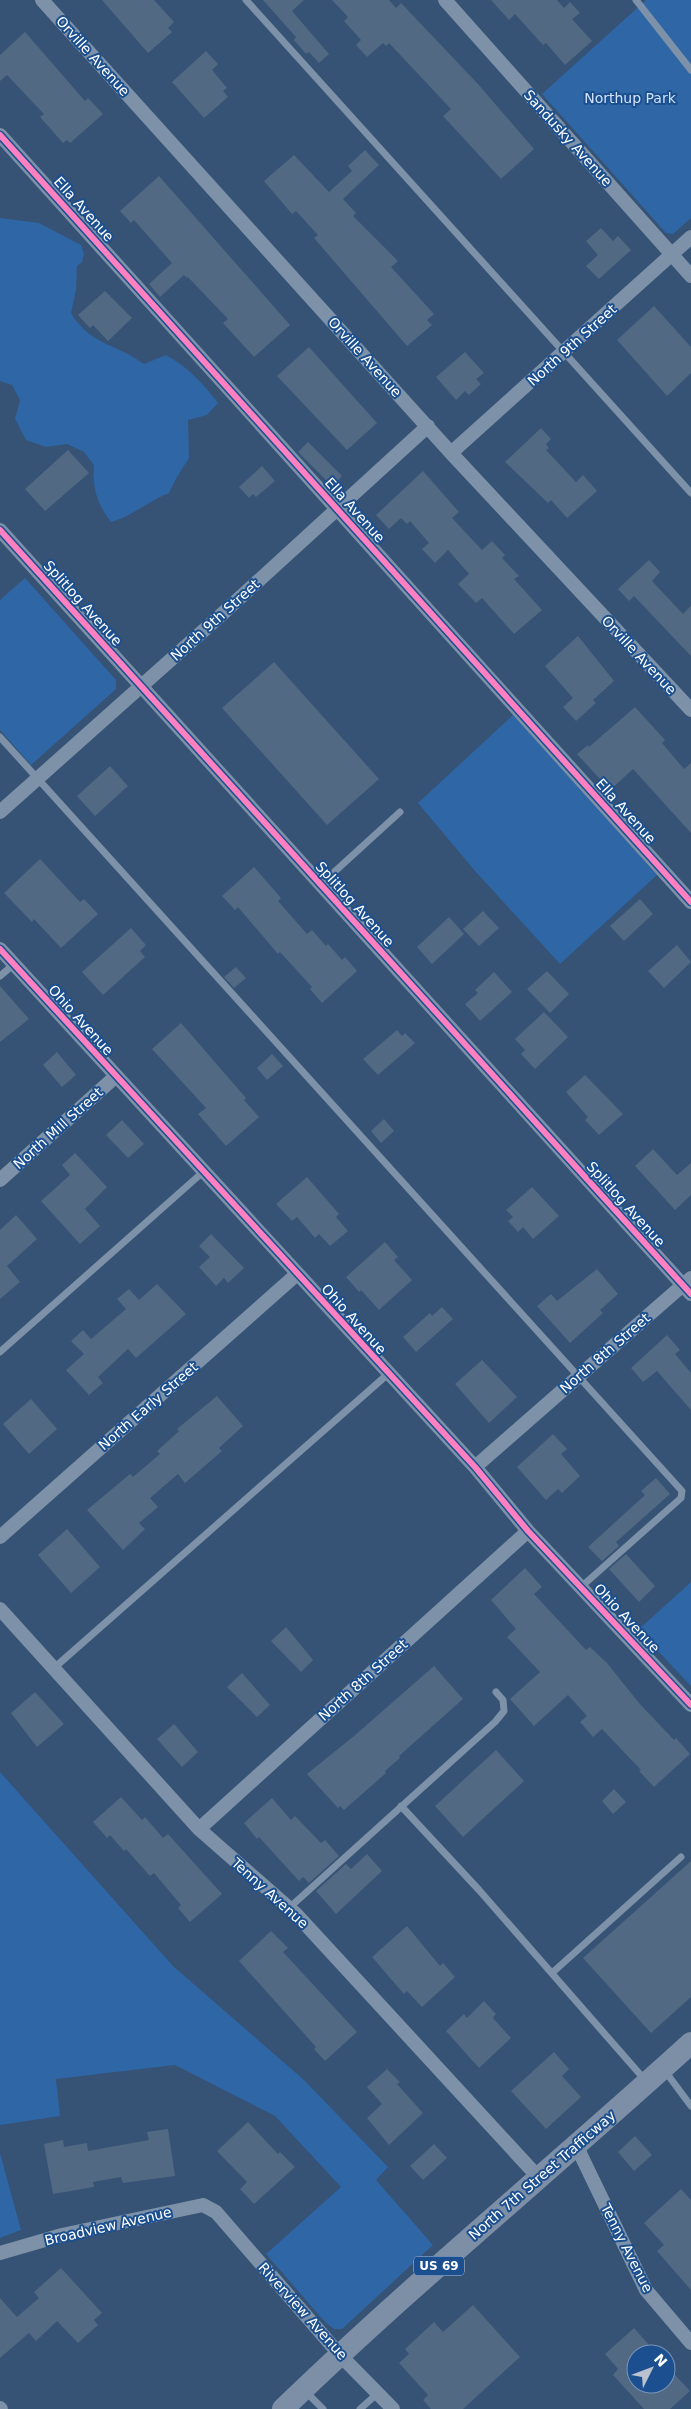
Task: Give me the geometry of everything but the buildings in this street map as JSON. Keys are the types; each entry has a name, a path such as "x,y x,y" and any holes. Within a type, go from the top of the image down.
{"main road":[{"name":"North 7th Street Trafficway","path":"283,2409 340,2355 691,2043"}],"street":[{"name":"Sandusky Avenue","path":"445,0 691,276"},
{"name":"Orville Avenue","path":"47,2 451,453 691,710"},
{"name":"Ella Avenue","path":"0,135 691,902"},
{"name":"North 9th Street","path":"451,453 565,353 691,237"},
{"name":"North 9th Street","path":"0,812 428,426"},
{"name":"Splitlog Avenue","path":"0,530 320,885 688,1286"},
{"name":"Ohio Avenue","path":"0,949 475,1467 528,1531 691,1704"},
{"name":"North Mill Street","path":"0,1180 116,1076"},
{"name":"North Early Street","path":"0,1537 297,1274"},
{"name":"North 8th Street","path":"475,1467 578,1376 688,1286"},
{"name":"North 8th Street","path":"199,1829 528,1531"},
{"name":"Tenny Avenue","path":"0,1608 199,1829 289,1908 539,2178"},
{"name":"Tenny Avenue","path":"576,2145 646,2290 691,2343"},
{"name":"Broadview Avenue","path":"0,2253 62,2234 203,2205 216,2212"},
{"name":"Riverview Avenue","path":"216,2212 340,2355 393,2409"}],"lane":[{"path":"246,0 691,492"},
{"path":"636,0 653,18 691,70"},
{"path":"0,737 682,1491 681,1498 581,1587"},
{"path":"320,885 400,812"},
{"path":"0,976 14,964"},
{"path":"0,1352 203,1172"},
{"path":"54,1668 388,1374"},
{"path":"289,1908 504,1711 503,1700 496,1692"},
{"path":"401,1806 552,1972 655,2076 691,2106"},
{"path":"552,1972 681,1857"},
{"path":"304,2390 323,2409"},
{"path":"360,2409 378,2392"}],"green space":[{"name":"Northup Park","path":"646,0 691,0 691,218 673,234 666,233 542,94"},
{"path":"0,218 39,223 81,245 84,254 82,262 77,266 76,290 71,313 78,324 95,338 144,364 166,355 194,376 218,403 207,415 188,420 189,458 169,493 119,519 111,522 102,509 96,495 94,465 84,452 67,444 46,447 26,440 15,419 20,400 12,385 0,381"},
{"path":"25,578 116,680 116,689 31,765 0,730 0,600"},
{"path":"514,714 657,875 560,964 475,871 418,803"},
{"path":"691,1582 691,1686 638,1630"},
{"path":"0,1772 173,1966 304,2080 388,2167 376,2180 433,2245 342,2329 334,2329 325,2322 266,2254 341,2187 275,2116 175,2065 56,2079 60,2116 0,2125"},
{"path":"0,2153 21,2230 0,2238"}],"cycle path":[{"path":"0,135 691,902"},
{"path":"0,530 691,1294"},
{"path":"0,949 475,1467 528,1531 691,1705"}]}
